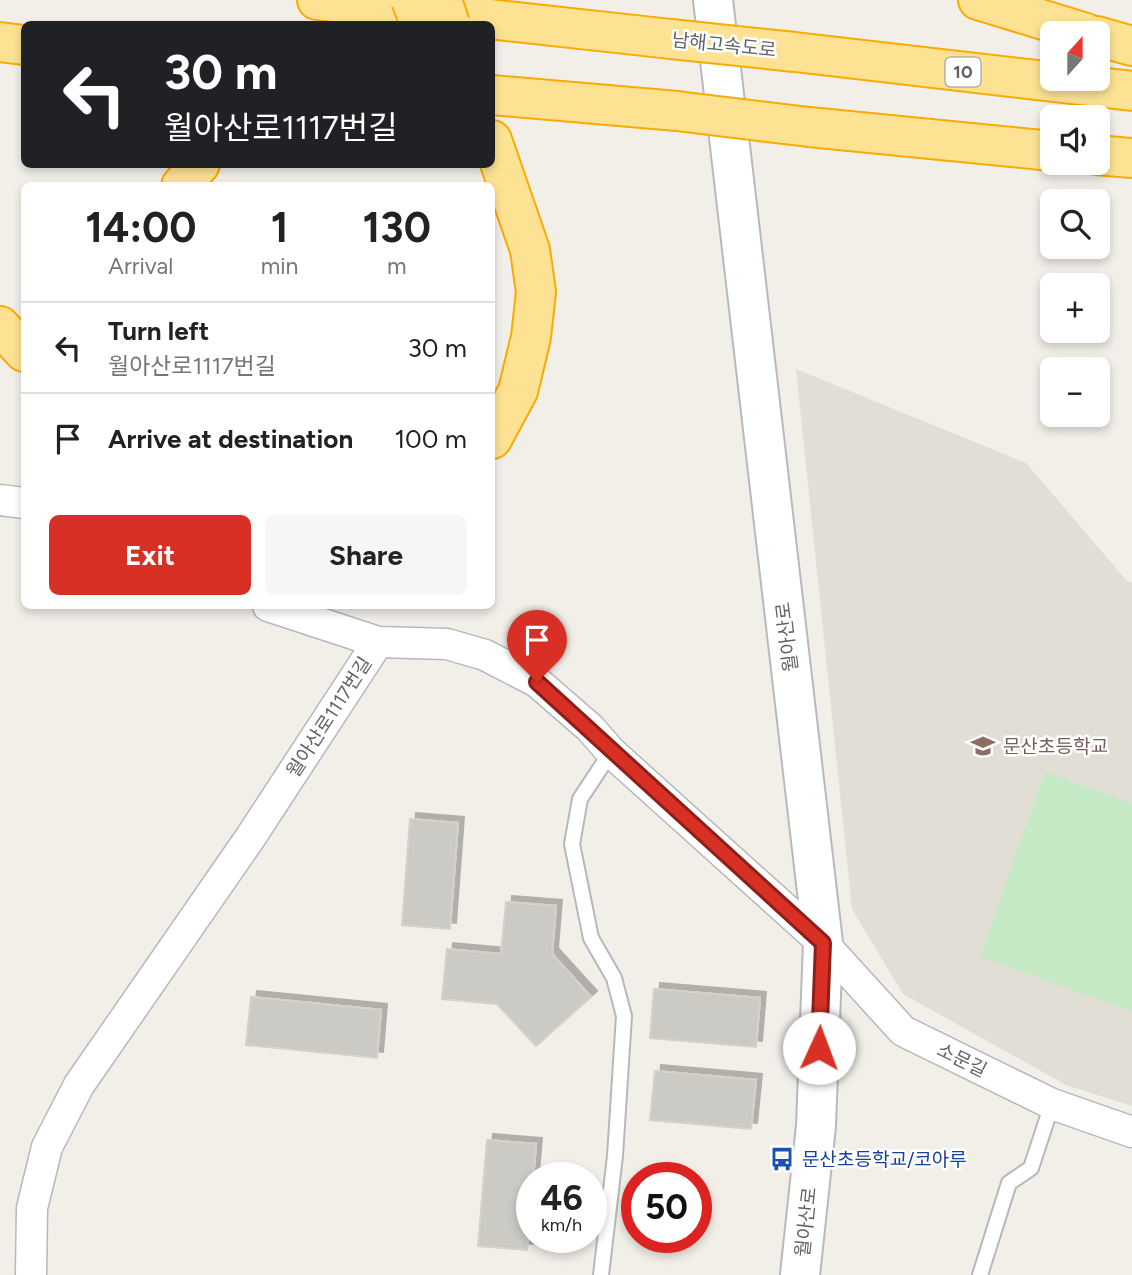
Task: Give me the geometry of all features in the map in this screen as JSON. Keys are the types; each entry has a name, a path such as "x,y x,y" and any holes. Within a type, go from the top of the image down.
{"highway":[{"name":"남해고속도로","path":"317,0 1132,91"},
{"path":"411,0 419,21"},
{"path":"442,0 449,21"},
{"path":"978,0 1047,21"},
{"path":"1110,40 1132,46"},
{"path":"0,42 21,45"},
{"path":"498,98 677,111 1040,150"},
{"path":"1110,156 1132,158"},
{"path":"184,182 197,168"},
{"path":"494,168 530,250 536,292 531,337 518,391 495,433"},
{"path":"495,226 510,273 509,337 495,381"},
{"path":"0,326 21,349"}],"main road":[{"name":"월아산로","path":"713,0 823,943 817,1126 800,1275"}],"street":[{"path":"0,500 21,503"},
{"path":"277,609 378,642"},
{"name":"월아산로1117번길","path":"31,1275 32,1208 47,1147 79,1085 242,849 378,642 447,644 485,655 537,682 823,943"},
{"name":"소문길","path":"823,943 903,1031 1052,1104 1132,1132"}],"lane":[{"path":"601,1275 615,1156 624,1016 614,978 591,938 572,844 580,799 611,752"},
{"path":"981,1275 1009,1183 1031,1168 1052,1104"}],"shaded area":[{"name":"문산초등학교","path":"796,369 1026,463 1126,580 1132,583 1132,1106 1066,1085 903,994 852,909"}],"green space":[{"path":"1045,772 1132,803 1132,1011 980,957"}],"building":[{"path":"410,819 458,823 450,929 402,925"},
{"path":"506,902 556,906 552,954 591,997 536,1046 497,1004 442,999 447,949 501,954"},
{"path":"654,989 760,998 756,1047 650,1038"},
{"path":"251,997 381,1010 377,1058 246,1045"},
{"path":"655,1071 756,1080 751,1129 650,1120"},
{"path":"487,1140 536,1144 534,1162 516,1162 516,1249 478,1246"}],"place":[{"name":"문산초등학교","path":"983,746"},
{"name":"문산초등학교/코아루","path":"782,1159"}],"route":[{"path":"537,682 823,943 819,1048"}]}
